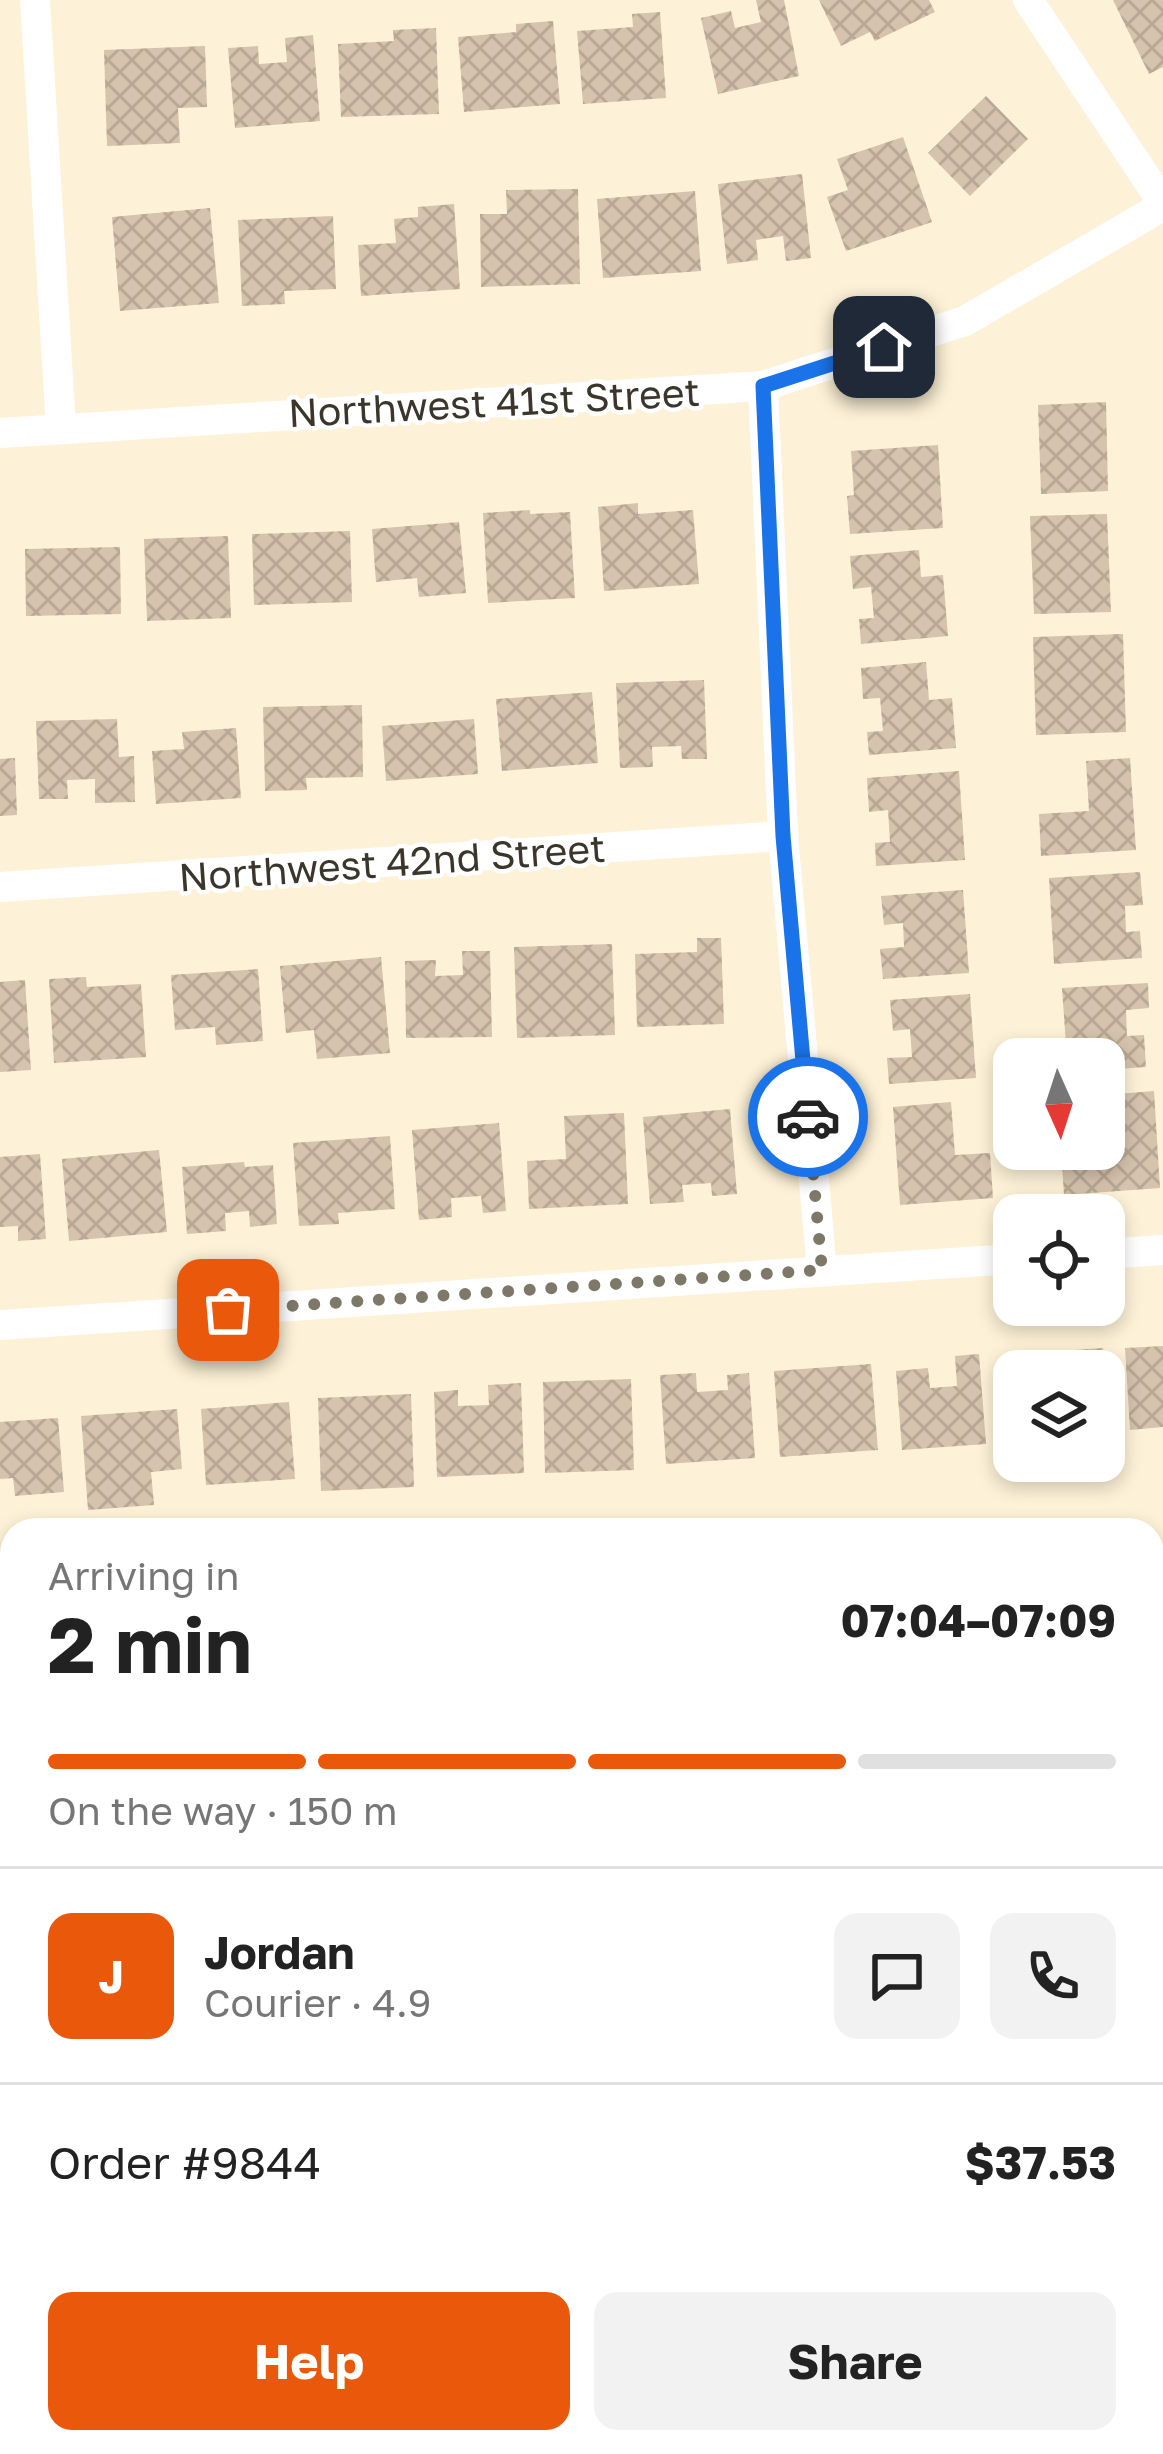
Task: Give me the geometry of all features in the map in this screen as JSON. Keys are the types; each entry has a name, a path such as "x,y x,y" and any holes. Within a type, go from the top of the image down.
{"street":[{"path":"35,0 62,428"},
{"path":"1028,0 1163,205"},
{"name":"Northwest 41st Street","path":"0,433 763,386 965,321 1163,205"},
{"path":"763,386 783,836 822,1270"},
{"name":"Northwest 42nd Street","path":"0,887 783,836"},
{"path":"1125,1253 1163,1250"},
{"path":"0,1325 993,1260"}],"building":[{"path":"756,0 784,0 799,76 718,94 701,18 731,11 735,28 761,22"},
{"path":"819,0 929,0 935,12 875,41 870,32 841,46"},
{"path":"1113,0 1163,0 1163,67 1149,74"},
{"path":"660,12 666,98 583,104 577,31 633,27 632,14"},
{"path":"553,21 560,104 464,112 458,37 516,32 516,24"},
{"path":"436,28 439,114 341,117 338,44 394,41 393,30"},
{"path":"313,35 320,121 235,128 228,48 258,46 259,64 287,62 285,38"},
{"path":"205,46 207,107 178,108 180,143 107,146 104,50"},
{"path":"986,96 1028,139 970,196 928,153"},
{"path":"903,137 932,222 846,251 827,197 848,190 837,159"},
{"path":"802,174 811,258 786,261 783,236 756,240 758,260 727,264 718,184"},
{"path":"578,189 580,284 481,287 480,214 507,214 506,190"},
{"path":"695,191 701,271 603,278 597,199"},
{"path":"454,204 460,289 361,296 358,245 396,243 394,219 418,217 418,207"},
{"path":"210,208 219,303 120,311 112,217"},
{"path":"333,216 336,289 284,291 285,304 242,306 238,220"},
{"path":"1106,402 1108,491 1041,494 1038,405"},
{"path":"938,445 943,528 850,534 851,451"},
{"path":"638,503 638,514 693,510 699,584 604,591 598,507"},
{"path":"530,510 530,514 570,512 575,598 488,603 483,513"},
{"path":"1107,514 1111,612 1034,614 1030,516"},
{"path":"459,522 466,593 419,597 417,578 376,582 372,529"},
{"path":"350,531 352,602 254,605 252,534"},
{"path":"228,536 231,618 147,621 144,539"},
{"path":"120,547 121,614 26,616 25,549"},
{"path":"919,550 921,577 943,575 948,636 861,644 859,619 874,618 871,587 853,589 850,556"},
{"path":"1123,634 1126,732 1036,735 1033,637"},
{"path":"926,662 929,700 952,698 956,748 869,755 867,732 883,731 880,698 863,699 861,668"},
{"path":"704,680 707,759 682,759 681,746 652,747 653,767 620,768 616,683"},
{"path":"592,692 598,763 502,771 496,699"},
{"path":"362,705 363,777 306,778 307,790 265,791 263,707"},
{"path":"117,719 119,757 134,756 135,802 95,803 95,779 67,780 68,799 39,799 36,721"},
{"path":"474,719 478,774 386,781 382,726"},
{"path":"236,728 241,798 156,804 152,751 184,749 182,732"},
{"path":"15,758 17,815 0,816 0,759"},
{"path":"1130,758 1136,850 1041,856 1039,814 1089,811 1086,761"},
{"path":"959,771 965,860 876,866 875,843 890,842 888,810 869,812 867,778"},
{"path":"1140,872 1143,905 1125,906 1126,932 1140,931 1142,958 1054,964 1049,878"},
{"path":"963,890 969,973 883,979 880,949 904,947 903,923 884,925 881,896"},
{"path":"697,938 721,938 724,1024 637,1027 635,954 697,952"},
{"path":"612,944 615,1035 517,1038 514,947"},
{"path":"462,951 490,951 492,1037 406,1038 405,961 436,960 435,976 463,975"},
{"path":"381,957 390,1053 317,1059 314,1030 286,1033 280,966"},
{"path":"258,969 263,1041 216,1045 215,1027 175,1030 171,975"},
{"path":"86,977 87,987 141,984 146,1057 54,1063 49,979"},
{"path":"25,980 31,1070 0,1072 0,982"},
{"path":"1148,983 1149,1008 1126,1010 1127,1036 1144,1035 1146,1067 1125,1068 1125,1038 1066,1038 1062,988"},
{"path":"970,994 976,1078 889,1084 887,1058 912,1057 910,1029 893,1031 890,1000"},
{"path":"1154,1091 1160,1188 1064,1194 1062,1170 1125,1170 1125,1093"},
{"path":"951,1102 955,1155 990,1153 993,1198 900,1205 893,1107"},
{"path":"730,1109 737,1194 712,1196 711,1183 682,1185 684,1202 650,1204 643,1117"},
{"path":"624,1113 628,1204 529,1209 527,1161 566,1159 564,1116"},
{"path":"499,1123 506,1211 483,1213 481,1196 451,1198 452,1217 419,1220 412,1130"},
{"path":"390,1136 395,1209 338,1213 339,1224 299,1226 293,1143"},
{"path":"159,1150 167,1232 69,1241 62,1159"},
{"path":"40,1154 46,1239 18,1241 18,1226 0,1227 0,1157"},
{"path":"244,1162 245,1167 273,1165 277,1224 250,1227 249,1211 225,1213 226,1231 187,1234 182,1167"},
{"path":"1163,1346 1163,1427 1130,1430 1125,1348"},
{"path":"979,1354 986,1444 902,1450 896,1371 928,1368 930,1388 957,1386 955,1356"},
{"path":"871,1364 878,1450 780,1457 774,1371"},
{"path":"696,1373 697,1392 728,1390 727,1375 749,1373 755,1458 666,1464 660,1375"},
{"path":"631,1379 634,1470 545,1473 543,1382"},
{"path":"521,1383 524,1473 437,1477 434,1392 458,1390 458,1406 489,1405 488,1385"},
{"path":"411,1394 414,1487 321,1491 318,1398"},
{"path":"289,1402 295,1479 206,1485 201,1409"},
{"path":"177,1409 182,1469 151,1472 154,1505 88,1510 81,1416"},
{"path":"58,1418 64,1492 15,1496 13,1478 0,1479 0,1422"}],"way so far":[{"path":"228,1310 822,1270 808,1117"}],"route":[{"path":"808,1117 783,836 763,386 884,347"}]}
